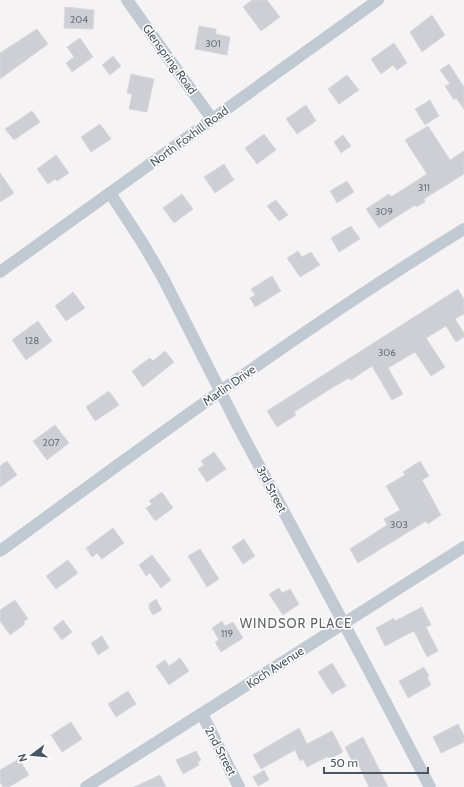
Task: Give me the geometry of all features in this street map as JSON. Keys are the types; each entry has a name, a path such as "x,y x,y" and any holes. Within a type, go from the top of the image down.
{"street":[{"name":"Glenspring Road","path":"127,0 212,119"},
{"name":"North Foxhill Road","path":"0,272 378,0"},
{"name":"3rd Street","path":"110,193 142,242 163,278 220,391 430,787"},
{"name":"Marlin Drive","path":"0,552 291,341 464,229"},
{"name":"Koch Avenue","path":"86,787 464,547"},
{"name":"2nd Street","path":"202,714 240,787"}],"building":[{"path":"252,0 267,0 280,17 261,31 243,7"},
{"path":"65,7 94,10 93,29 64,28"},
{"path":"432,15 445,35 422,52 410,32"},
{"path":"199,26 216,29 216,34 230,37 227,55 195,49"},
{"path":"37,29 48,44 0,79 0,53"},
{"path":"80,38 93,57 72,72 66,63 74,57 67,47"},
{"path":"394,43 407,63 397,70 393,65 381,74 371,59"},
{"path":"113,56 121,66 110,75 102,65"},
{"path":"449,64 464,87 464,109 456,98 454,100 445,86 450,84 440,70"},
{"path":"131,74 154,79 147,112 129,109 132,94 127,93"},
{"path":"347,75 359,90 339,104 328,89"},
{"path":"430,100 439,116 425,125 415,109"},
{"path":"306,105 316,121 297,134 286,119"},
{"path":"32,111 40,122 14,140 5,129"},
{"path":"100,124 111,139 91,152 81,137"},
{"path":"428,126 450,160 464,151 464,174 424,199 425,202 416,207 415,205 379,228 366,209 389,194 391,197 427,174 405,140"},
{"path":"264,134 276,150 257,164 245,148"},
{"path":"343,135 351,146 341,153 334,142"},
{"path":"56,155 69,173 57,181 55,179 48,184 37,169"},
{"path":"224,164 234,180 215,193 204,177"},
{"path":"0,173 14,193 0,202"},
{"path":"347,181 354,192 337,203 330,191"},
{"path":"182,194 193,209 174,223 163,208"},
{"path":"276,200 288,215 279,221 267,206"},
{"path":"351,226 360,239 339,252 331,238"},
{"path":"298,251 302,257 311,252 320,265 300,277 287,258"},
{"path":"272,276 281,291 255,307 250,298 255,295 251,289"},
{"path":"458,289 464,299 464,314 455,319 464,333 464,337 456,342 446,326 426,338 445,367 431,376 415,352 388,368 403,394 392,400 372,366 351,380 349,378 335,386 294,412 296,415 277,427 267,411"},
{"path":"73,292 85,308 66,321 55,306"},
{"path":"38,321 52,341 26,360 12,340"},
{"path":"165,351 174,362 143,387 132,371 150,358 153,361"},
{"path":"109,391 119,405 95,421 86,407"},
{"path":"55,425 69,443 47,460 33,441"},
{"path":"214,452 226,469 207,482 198,469 204,465 201,461"},
{"path":"7,461 17,475 0,487 0,466"},
{"path":"420,461 429,476 422,480 441,515 428,524 426,521 358,563 350,549 387,525 384,519 400,510 386,486 405,475 403,472"},
{"path":"162,492 173,508 155,521 146,508 152,504 149,501"},
{"path":"113,528 124,543 102,559 97,553 92,557 86,548"},
{"path":"244,539 255,556 243,564 232,547"},
{"path":"200,549 219,579 207,587 188,556"},
{"path":"152,555 171,580 161,588 150,573 146,576 139,565"},
{"path":"68,560 78,573 56,589 46,576"},
{"path":"279,588 282,593 290,589 299,604 283,615 269,594"},
{"path":"156,599 162,610 153,615 149,608 149,604"},
{"path":"15,600 28,619 23,622 25,624 10,635 0,621 0,610"},
{"path":"422,607 431,625 426,627 438,651 427,657 414,631 385,646 376,628 394,618 395,621"},
{"path":"63,620 72,632 62,640 53,628"},
{"path":"222,621 225,626 233,622 243,638 221,652 215,642 219,640 212,628"},
{"path":"102,636 109,648 98,655 91,643"},
{"path":"180,658 189,671 169,685 156,666 165,660 169,666"},
{"path":"332,663 346,686 332,694 318,672"},
{"path":"424,667 429,676 427,677 431,685 408,698 399,681"},
{"path":"128,691 136,704 116,717 108,704"},
{"path":"71,722 82,739 62,752 51,735"},
{"path":"458,724 464,736 464,742 441,753 433,737"},
{"path":"299,728 307,744 332,731 343,752 332,758 327,757 307,767 303,759 300,761 295,750 261,769 253,755"},
{"path":"363,737 388,787 369,787 359,766 355,768 345,747"},
{"path":"196,751 201,760 198,762 199,765 183,774 176,760"},
{"path":"19,759 29,775 9,787 3,787 0,782 0,770"},
{"path":"264,770 269,780 258,786 253,777"},
{"path":"160,775 166,787 134,787"}],"district":[{"name":"WINDSOR PLACE","path":"296,623"}]}
